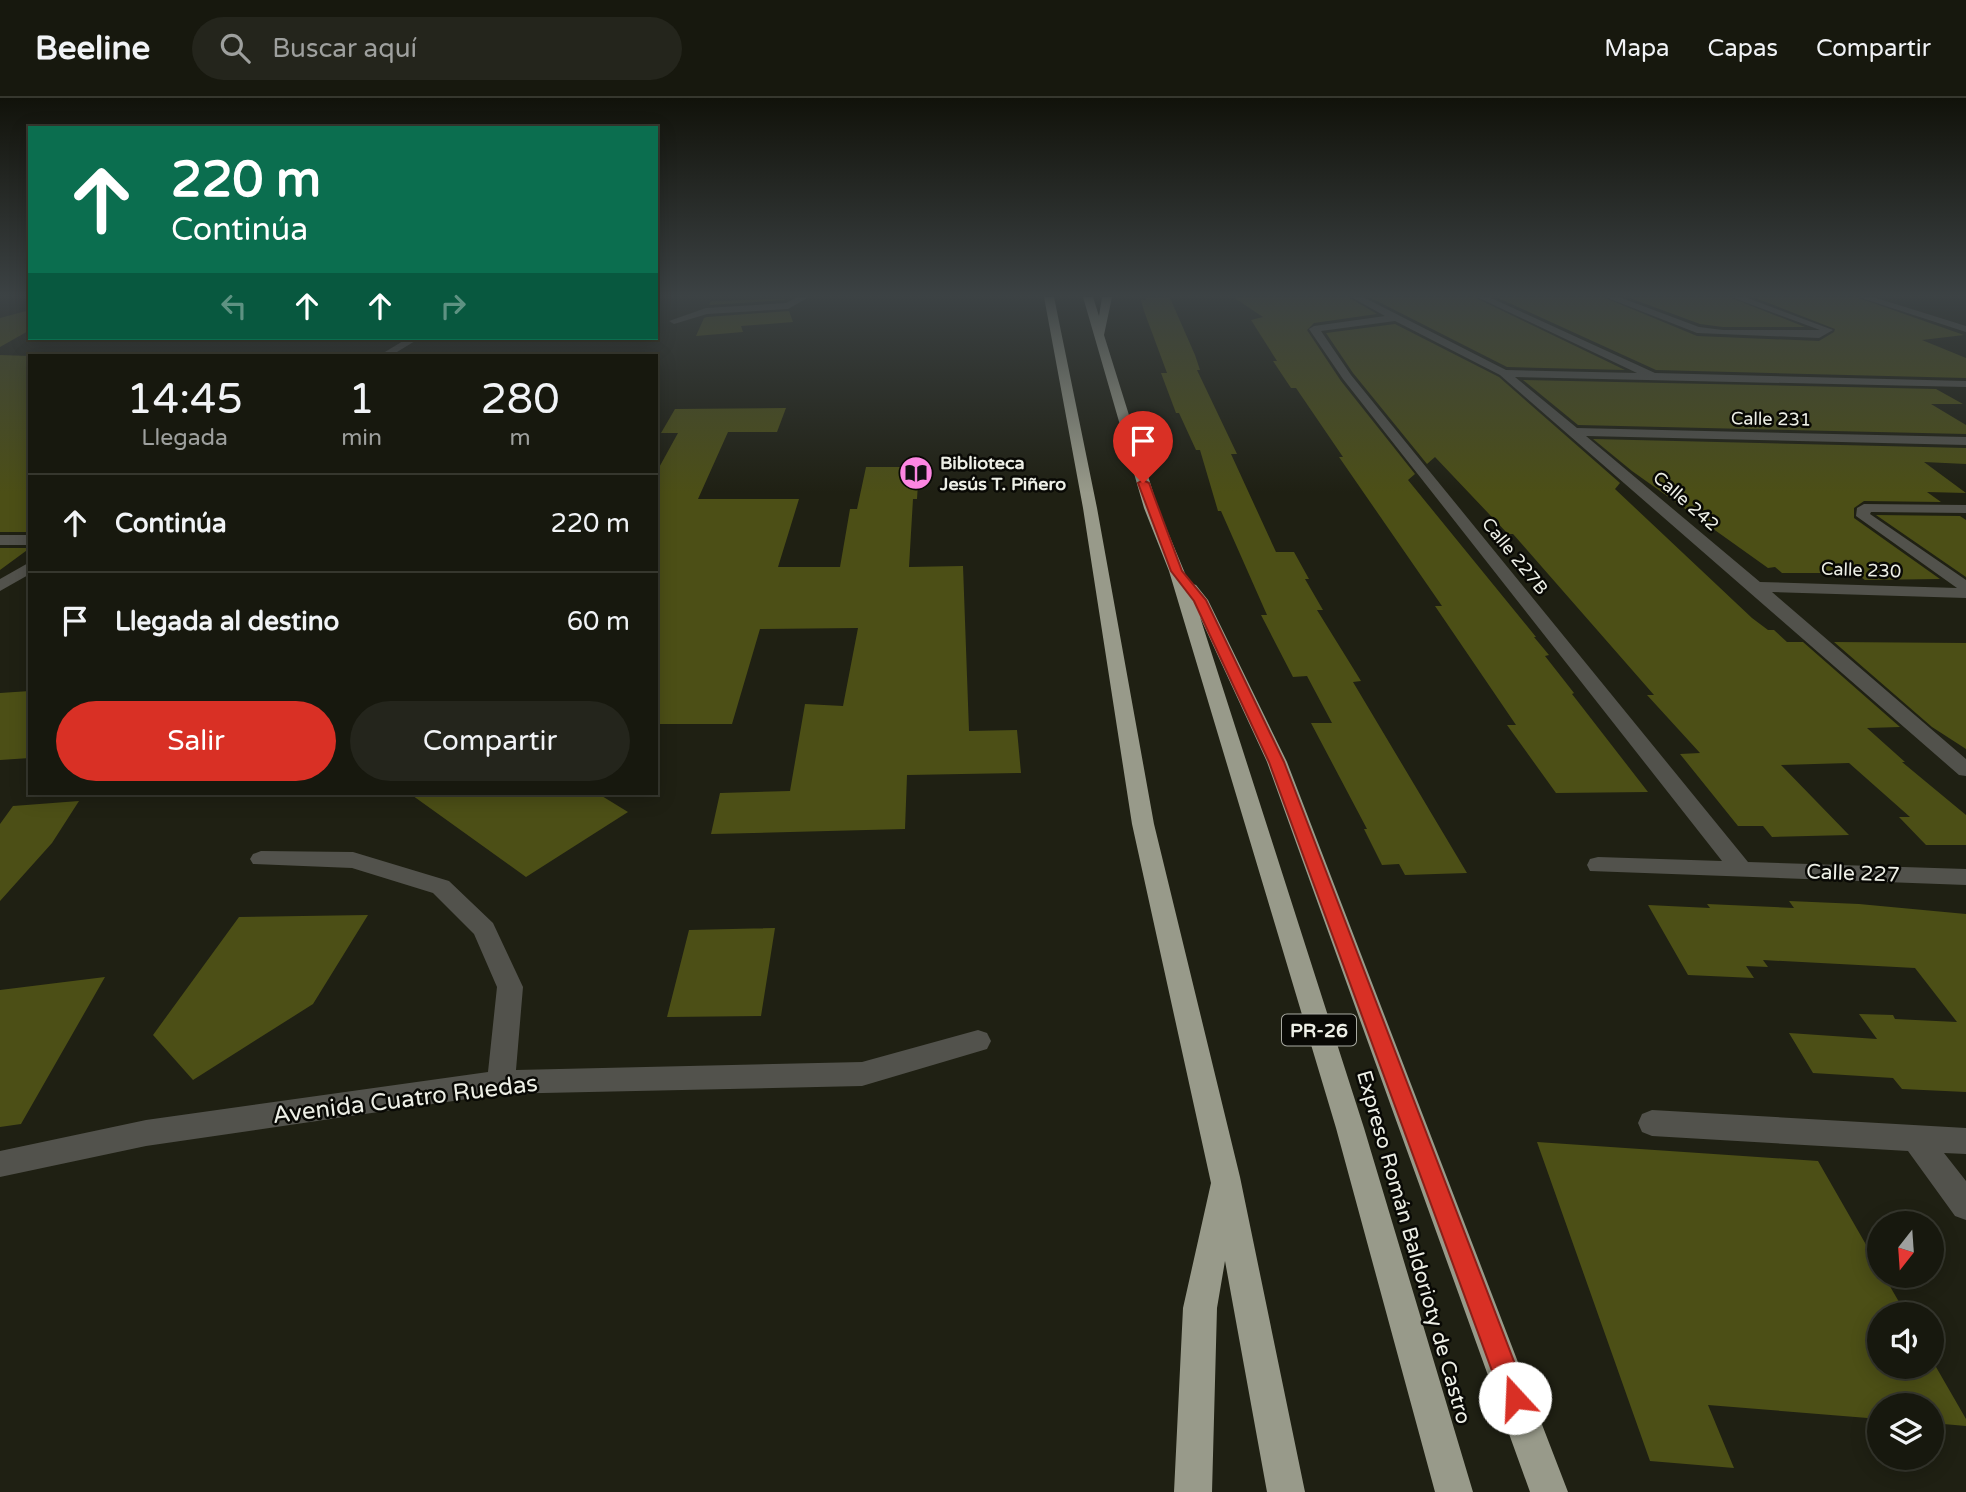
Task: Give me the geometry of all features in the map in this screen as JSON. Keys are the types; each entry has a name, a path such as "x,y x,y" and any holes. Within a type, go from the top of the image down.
{"highway":[{"path":"1062,362 1090,509 1143,824 1225,1177 1286,1492"},
{"name":"Expreso Román Baldorioty de Castro","path":"1108,362 1151,508 1177,571 1350,1128 1454,1492"},
{"path":"1177,571 1200,600 1277,762 1549,1492"},
{"path":"1194,1492 1200,1308 1225,1177"}],"street":[{"name":"Calle 227B","path":"1337,362 1741,869"},
{"name":"Calle 242","path":"1482,362 1504,373 1575,432 1966,770"},
{"path":"1622,362 1659,379"},
{"path":"1504,373 1659,379 1966,384"},
{"name":"Calle 231","path":"1575,432 1966,441"},
{"path":"1966,509 1864,508 1863,516 1966,587"},
{"path":"0,540 28,540"},
{"path":"0,586 28,568"},
{"name":"Calle 230","path":"1756,587 1966,593"},
{"path":"261,859 353,860 441,887 484,929 510,987 501,1082"},
{"name":"Calle 227","path":"1598,865 1966,877"},
{"name":"Avenida Cuatro Ruedas","path":"0,1164 146,1133 501,1082 862,1074 978,1041"},
{"path":"1651,1122 1966,1141"},
{"path":"1916,1138 1966,1206"}],"building":[{"path":"0,362 28,362 28,532 0,532"},
{"path":"1163,362 1197,362 1200,370 1197,370 1237,454 1231,454 1276,552 1294,552 1309,579 1305,579 1323,610 1317,610 1361,681 1353,682 1467,873 1405,875 1399,864 1382,865 1364,829 1367,829 1311,723 1332,723 1307,676 1293,677 1261,615 1267,615 1221,511 1218,511 1200,450 1196,450 1179,413 1176,413 1161,373 1167,373"},
{"path":"1274,362 1328,362 1415,474 1408,480 1536,637 1549,655 1545,656 1574,693 1572,694 1648,792 1556,793 1507,725 1516,725 1435,606 1442,606 1339,457 1343,457 1296,388 1291,388"},
{"path":"1346,362 1470,362 1499,377 1620,483 1615,489 1752,618 1768,630 1774,630 1787,642 1803,642 1900,727 1867,728 1905,762 1902,762 1966,815 1966,845 1926,845 1899,817 1910,817 1849,763 1781,765 1849,835 1772,837 1763,826 1738,826 1680,754 1700,753 1647,695 1654,695 1513,534 1508,534 1435,457 1427,464"},
{"path":"1497,362 1609,362 1625,370 1507,367"},
{"path":"1639,362 1966,362 1966,378 1656,370"},
{"path":"1523,380 1936,389 1963,404 1931,404 1966,425 1966,434 1578,425"},
{"path":"786,408 777,432 728,432 698,499 799,499 778,567 840,567 850,509 857,509 866,467 919,467 917,499 913,499 909,567 963,566 969,731 1017,730 1021,773 907,775 905,829 711,834 720,793 790,791 805,704 843,706 858,628 760,629 732,724 658,724 658,469 678,433 661,433 675,409"},
{"path":"1593,439 1966,448 1966,464 1924,462 1966,493 1927,492 1941,502 1864,501 1854,508 1854,518 1940,579 1865,580 1855,573 1782,573 1775,567 1768,568 1632,471"},
{"path":"1876,515 1960,516 1966,520 1966,577"},
{"path":"0,548 28,548 28,549 0,570"},
{"path":"1834,642 1966,643 1966,749 1932,727"},
{"path":"28,691 28,758 0,760 0,693"},
{"path":"412,795 600,795 628,812 526,877"},
{"path":"79,801 52,843 0,901 0,824 13,806"},
{"path":"1789,901 1859,904 1966,914 1966,1092 1902,1089 1893,1078 1813,1073 1789,1033 1877,1039 1859,1014 1957,1022 1915,968 1763,960 1768,967 1746,966 1754,978 1688,975 1648,905 1710,908 1707,904 1794,908"},
{"path":"368,915 313,1004 193,1080 153,1035 239,917"},
{"path":"775,928 761,1016 667,1017 689,930"},
{"path":"105,977 21,1124 0,1127 0,990"},
{"path":"1537,1142 1818,1161 1867,1246 1867,1288 1891,1288 1899,1302 1867,1302 1867,1379 1943,1379 1966,1419 1966,1426 1944,1424 1944,1393 1867,1393 1867,1418 1708,1405 1734,1468 1650,1461"}],"place":[{"name":"Biblioteca Jesús T. Piñero","path":"916,473"}],"route":[{"path":"1143,483 1177,571 1200,600 1277,762 1515,1398"}]}
